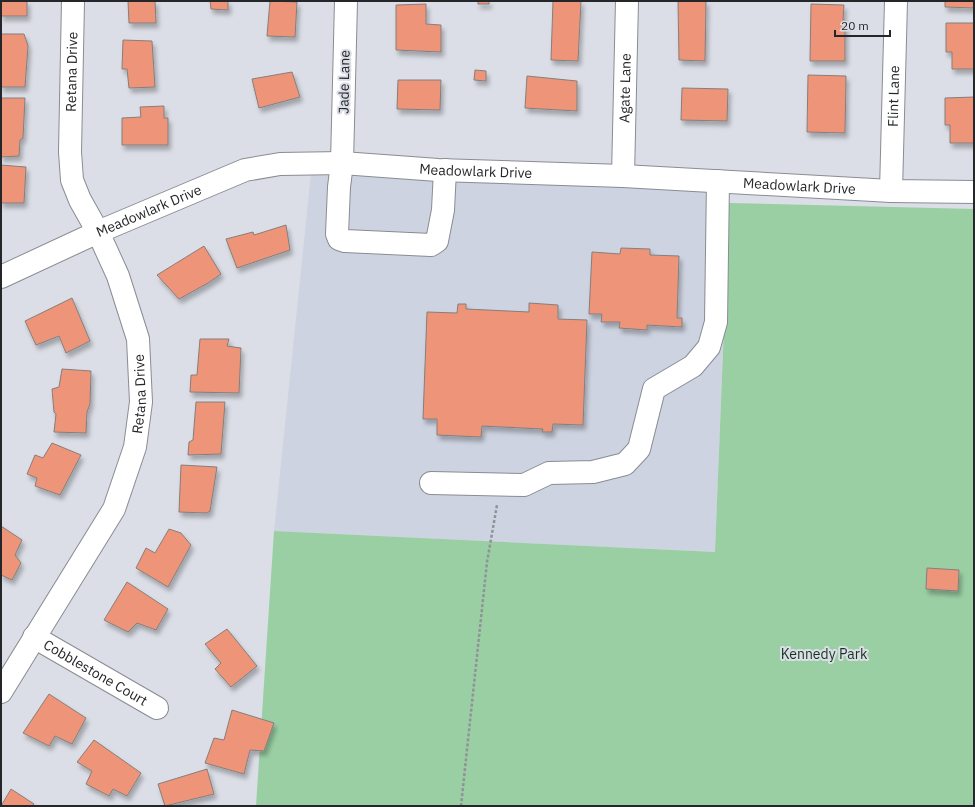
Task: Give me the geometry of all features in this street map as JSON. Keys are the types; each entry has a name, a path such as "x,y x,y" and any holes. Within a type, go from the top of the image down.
{"street":[{"name":"Retana Drive","path":"1,692 114,509 135,446 141,402 138,339 118,276 98,232 80,200 72,180 70,152 73,1"},
{"name":"Jade Lane","path":"346,1 342,163 338,187 337,234 339,239 345,241 431,245 437,241 443,210 445,170"},
{"name":"Agate Lane","path":"623,176 627,1"},
{"name":"Flint Lane","path":"891,191 896,1"},
{"name":"Meadowlark Drive","path":"1,277 98,232 245,170 280,164 342,163 445,170 623,176 891,191 974,192"},
{"path":"431,483 524,485 549,473 593,472 625,464 639,449 654,389 693,366 709,347 716,322 718,181"},
{"name":"Cobblestone Court","path":"34,638 157,708"}],"path":[{"path":"461,806 487,562 500,484"}],"shaded area":[{"path":"312,164 728,182 729,203 715,552 274,531"}],"green space":[{"name":"Kennedy Park","path":"729,203 974,209 974,806 256,806 274,531 715,552"}],"building":[{"path":"1,1 27,1 27,16 1,16"},
{"path":"128,1 155,1 156,23 129,23"},
{"path":"210,1 228,1 228,10 211,9"},
{"path":"270,1 297,2 295,37 267,36"},
{"path":"478,1 489,1 489,4 478,4"},
{"path":"553,1 581,1 578,61 551,60"},
{"path":"678,1 706,1 705,61 679,60"},
{"path":"945,1 974,1 974,8 945,7"},
{"path":"426,4 426,24 441,25 441,52 396,50 396,5"},
{"path":"811,4 844,5 843,20 845,20 845,61 810,61"},
{"path":"946,23 974,23 974,69 952,69 952,52 946,52"},
{"path":"1,34 24,34 28,46 25,87 1,87"},
{"path":"123,40 152,41 155,87 129,88 127,69 122,69"},
{"path":"475,70 486,71 486,81 474,80"},
{"path":"292,72 300,97 259,108 252,79"},
{"path":"808,75 846,76 845,133 807,132"},
{"path":"527,76 577,81 577,111 525,108"},
{"path":"398,80 441,80 440,110 397,109"},
{"path":"682,88 728,89 727,121 681,120"},
{"path":"974,97 974,143 950,143 950,125 945,125 945,98"},
{"path":"1,98 25,98 23,138 20,140 19,156 1,157"},
{"path":"164,106 164,118 168,118 168,145 122,145 122,118 141,117 140,107"},
{"path":"1,165 26,167 24,203 1,203"},
{"path":"286,225 290,250 237,268 226,239 253,232 254,235"},
{"path":"204,246 221,274 179,299 157,275"},
{"path":"621,248 650,249 650,255 679,256 677,318 682,318 682,327 647,325 647,330 619,328 620,322 601,322 602,314 589,314 592,252 620,254"},
{"path":"72,298 90,341 66,353 59,336 36,345 25,321"},
{"path":"529,303 558,305 558,319 587,320 583,425 553,424 552,432 542,432 543,429 482,426 481,437 437,435 437,419 423,419 427,312 457,313 458,304 466,304 466,309 529,312"},
{"path":"200,339 229,339 227,346 241,348 239,393 190,392 191,375 197,375"},
{"path":"62,369 91,371 90,404 87,412 86,433 54,432 56,414 54,412 52,389 59,387"},
{"path":"196,402 225,402 221,454 188,455 189,442 193,440"},
{"path":"52,443 81,455 60,495 35,486 37,478 27,474 35,455 43,458"},
{"path":"181,465 217,467 210,511 207,513 179,512"},
{"path":"1,526 22,540 15,555 21,563 12,580 1,575"},
{"path":"169,529 181,533 191,545 168,587 136,568 146,548 155,553"},
{"path":"927,568 959,570 958,591 926,589"},
{"path":"127,582 168,609 156,630 137,623 128,632 104,620"},
{"path":"227,629 257,666 231,687 215,669 221,663 205,644"},
{"path":"49,694 86,718 72,744 55,736 49,746 23,733"},
{"path":"232,710 274,723 264,751 250,750 244,774 205,763 214,738 224,740"},
{"path":"94,740 141,773 127,796 113,789 109,796 86,784 92,771 77,762"},
{"path":"207,769 214,794 165,806 158,784"},
{"path":"11,789 34,804 32,806 1,806"}]}
